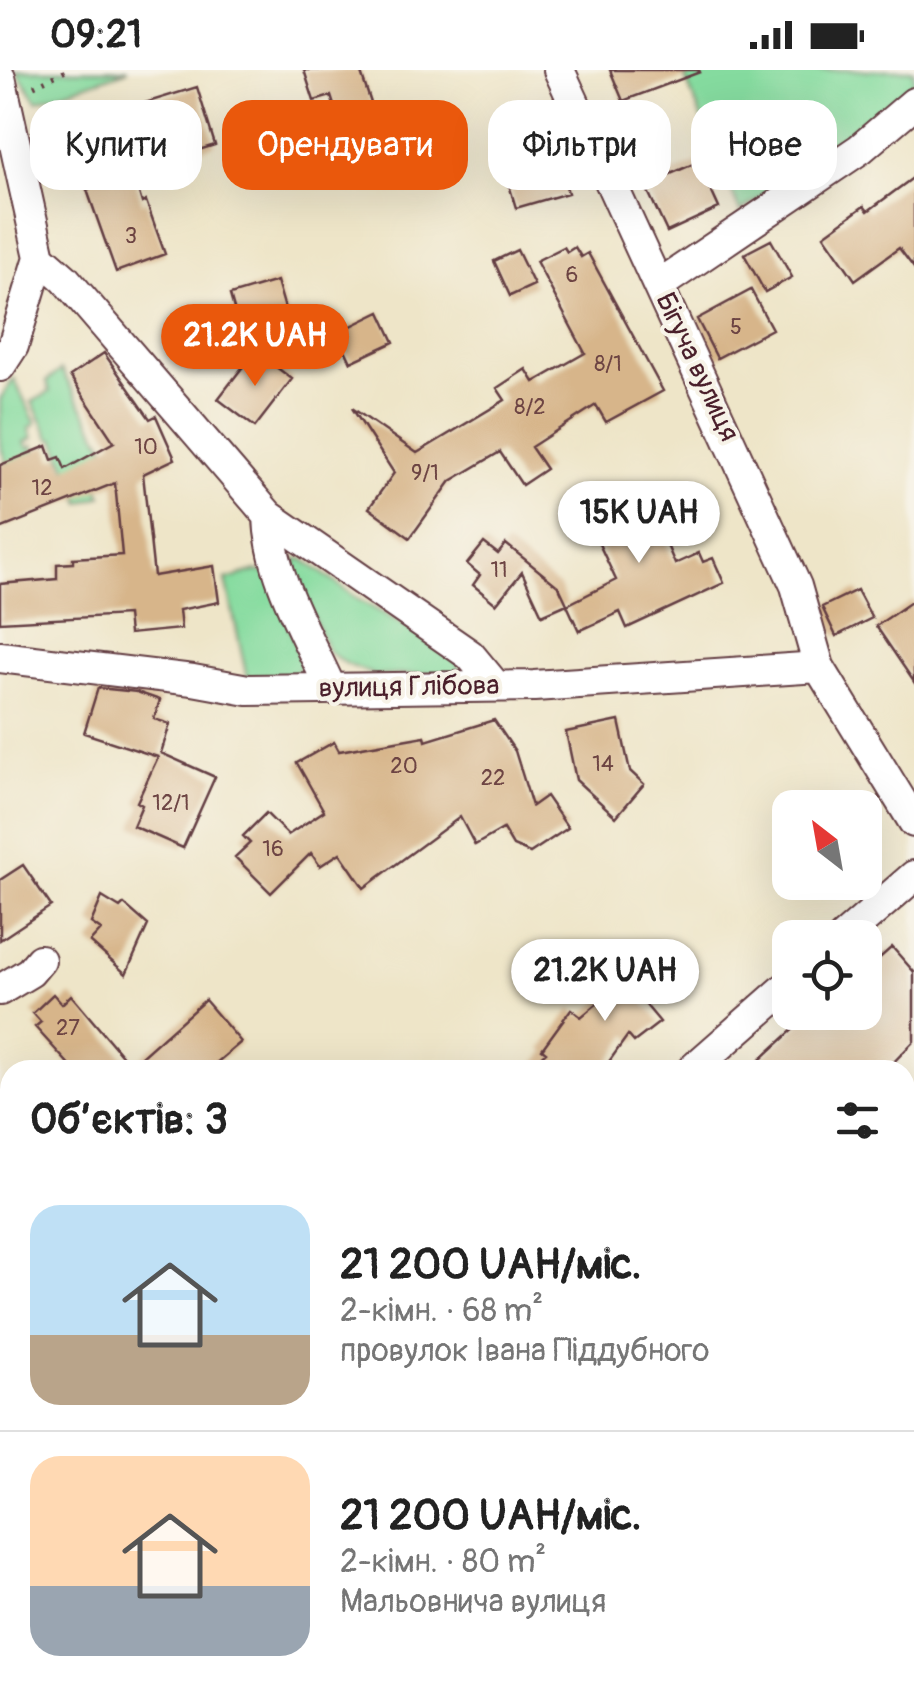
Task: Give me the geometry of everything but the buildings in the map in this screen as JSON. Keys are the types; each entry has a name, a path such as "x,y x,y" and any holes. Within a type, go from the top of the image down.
{"street":[{"name":"Бігуча вулиця","path":"559,70 796,586 819,667 914,822"},
{"path":"0,366 13,346 40,257 1,81"},
{"path":"660,285 860,149 914,103"},
{"path":"40,257 74,289 270,516 470,655 494,684"},
{"path":"270,516 277,564 332,689"},
{"name":"вулиця Глібова","path":"0,657 248,690 534,686 819,667"},
{"path":"864,920 914,876"},
{"path":"0,990 30,972 40,960"},
{"path":"703,1060 772,1000"}],"path":[{"path":"1,81 22,91 68,70"}],"green space":[{"path":"16,70 128,70 40,100"},
{"path":"682,70 914,70 914,91 837,145 837,100 694,100"},
{"path":"731,190 772,190 740,212"},
{"path":"61,370 109,453 87,464 102,496 81,503 55,439 50,438 32,402 50,392 47,381"},
{"path":"14,379 36,424 29,428 33,438 25,442 28,448 33,445 35,453 11,478 0,445 0,399"},
{"path":"296,559 303,559 359,600 433,641 459,662 458,672 376,676 344,663 328,651 295,576"},
{"path":"257,571 272,574 303,665 292,677 247,678 226,580"}]}
